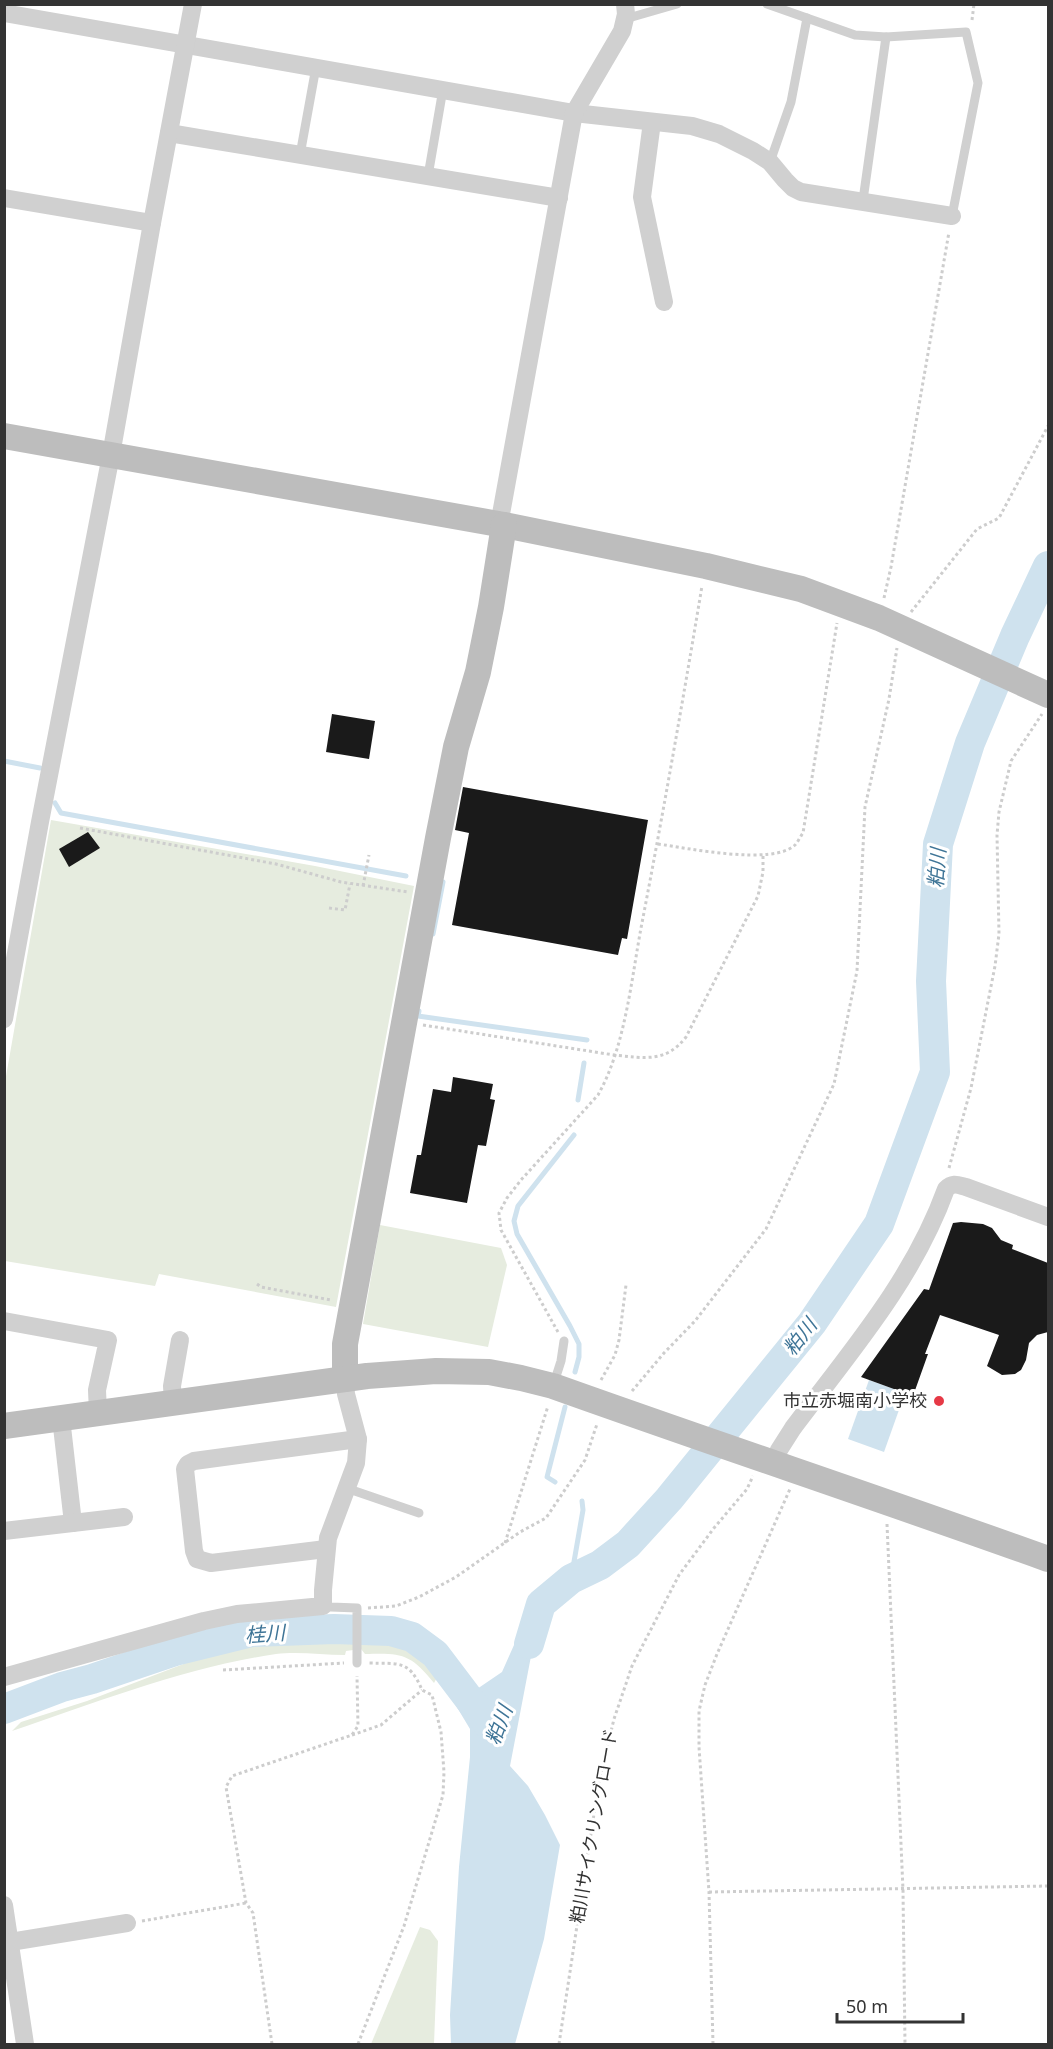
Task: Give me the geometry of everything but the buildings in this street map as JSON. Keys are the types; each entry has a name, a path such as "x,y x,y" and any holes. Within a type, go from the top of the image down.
{"street":[{"path":"4,1019 111,455 193,4"},
{"path":"4,1677 204,1621 237,1614 323,1605 328,1538 356,1463 358,1439 346,1394 345,1344 456,747 478,672 491,607 501,525 574,113 621,31 625,12"},
{"path":"4,13 574,113 692,126 738,142 770,162 793,188 801,192 863,200 952,216"},
{"path":"652,122 642,197 664,302"},
{"path":"169,133 559,198"},
{"path":"4,198 152,223"},
{"path":"4,436 501,525 706,566 801,589 896,626 1048,698"},
{"path":"761,1464 779,1450 894,1293 927,1236 946,1189 950,1185 966,1187 1048,1217"},
{"path":"4,1321 108,1340 97,1390 98,1413"},
{"path":"173,1402 172,1386 180,1340"},
{"path":"4,1426 345,1379 436,1371 489,1372 521,1377 553,1386 761,1464 797,1472 886,1501 1048,1559"},
{"path":"61,1418 73,1522"},
{"path":"326,1549 211,1563 197,1559 194,1551 185,1469 194,1461 358,1439"},
{"path":"4,1531 124,1517"},
{"path":"4,1905 7,1943 25,2044"},
{"path":"7,1943 127,1923"}],"lane":[{"path":"625,12 677,4"},
{"path":"767,4 855,35 886,37 966,32 978,83 952,216"},
{"path":"770,162 791,102 807,18"},
{"path":"863,200 886,37"},
{"path":"300,155 316,67"},
{"path":"428,176 443,89"},
{"path":"553,1386 561,1361 564,1341"},
{"path":"346,1488 419,1514"},
{"path":"323,1605 357,1610 357,1659"}],"path":[{"path":"609,1406 695,1321 766,1229 834,1083 857,971 865,807 889,699 896,626 891,567 952,216"},
{"path":"896,626 909,614 977,529 999,518 1048,426"},
{"path":"564,1341 501,1230 500,1213 507,1198 521,1180 598,1095 615,1055 658,844 706,566"},
{"path":"658,844 733,855 763,854 794,846 802,833 840,604"},
{"path":"948,1171 971,1088 995,966 999,934 997,835 999,812 1011,761 1048,698"},
{"path":"80,828 276,864 350,884 412,893"},
{"path":"404,1022 615,1055 646,1058 667,1055 679,1047 686,1037 758,896 763,872 763,854"},
{"path":"363,886 369,855"},
{"path":"329,908 345,910 350,884"},
{"path":"257,1284 261,1287 337,1301"},
{"path":"357,1610 396,1606 456,1577 520,1532 546,1518 585,1460 609,1406 626,1285"},
{"path":"504,1545 553,1386"},
{"name":"粕川サイクリングロード","path":"559,2044 599,1781 614,1719 632,1666 679,1575 747,1489 761,1464"},
{"path":"713,2044 709,1892 699,1747 699,1711 705,1685 717,1654 797,1472"},
{"path":"886,1501 903,1890 905,2044"},
{"path":"352,1735 358,1725 357,1659"},
{"path":"223,1671 357,1659 404,1665 415,1674 422,1690 432,1695 441,1732 443,1795 405,1926 358,2044"},
{"path":"272,2044 253,1913 246,1903 226,1787 232,1776 381,1725 422,1690"},
{"path":"709,1892 1048,1886"},
{"path":"127,1923 246,1903"}],"shaded area":[{"path":"51,820 315,866 414,886 336,1307 159,1274 155,1286 5,1261 5,1082"},
{"path":"380,1225 501,1248 507,1265 488,1347 363,1324"},
{"path":"366,1637 400,1641 417,1647 439,1674 434,1683 411,1660 396,1655 365,1654 361,1649 346,1651 345,1655 284,1653 209,1667 176,1676 12,1731 21,1722 87,1701 194,1660 256,1644"},
{"path":"420,1927 430,1930 438,1941 434,2044 371,2044"}],"water":[{"path":"869,1380 905,1393 884,1452 848,1439"},
{"path":"541,1604 510,1766 528,1786 560,1845 544,1939 515,2044 451,2044 450,2015 459,1867 470,1757 470,1729 455,1704 502,1672 522,1627"}],"waterway":[{"name":"粕川","path":"529,1644 541,1604 571,1579 600,1565 628,1544 669,1499 812,1323 879,1224 935,1072 931,981 938,844 970,743 1015,636 1048,566"},
{"path":"4,761 40,768"},
{"path":"55,803 61,813 406,876"},
{"path":"433,934 443,882"},
{"path":"419,1011 418,1016 587,1040"},
{"path":"578,1100 584,1063"},
{"path":"574,1135 518,1206 514,1221 517,1234 579,1344 579,1357 575,1372"},
{"path":"555,1482 547,1477 565,1407"},
{"path":"571,1579 583,1510 582,1501"},
{"name":"桂川","path":"4,1709 62,1687 175,1651 252,1632 334,1629 391,1631 412,1637 435,1654 491,1728"}],"place":[{"name":"市立赤堀南小学校","path":"939,1401"}]}
